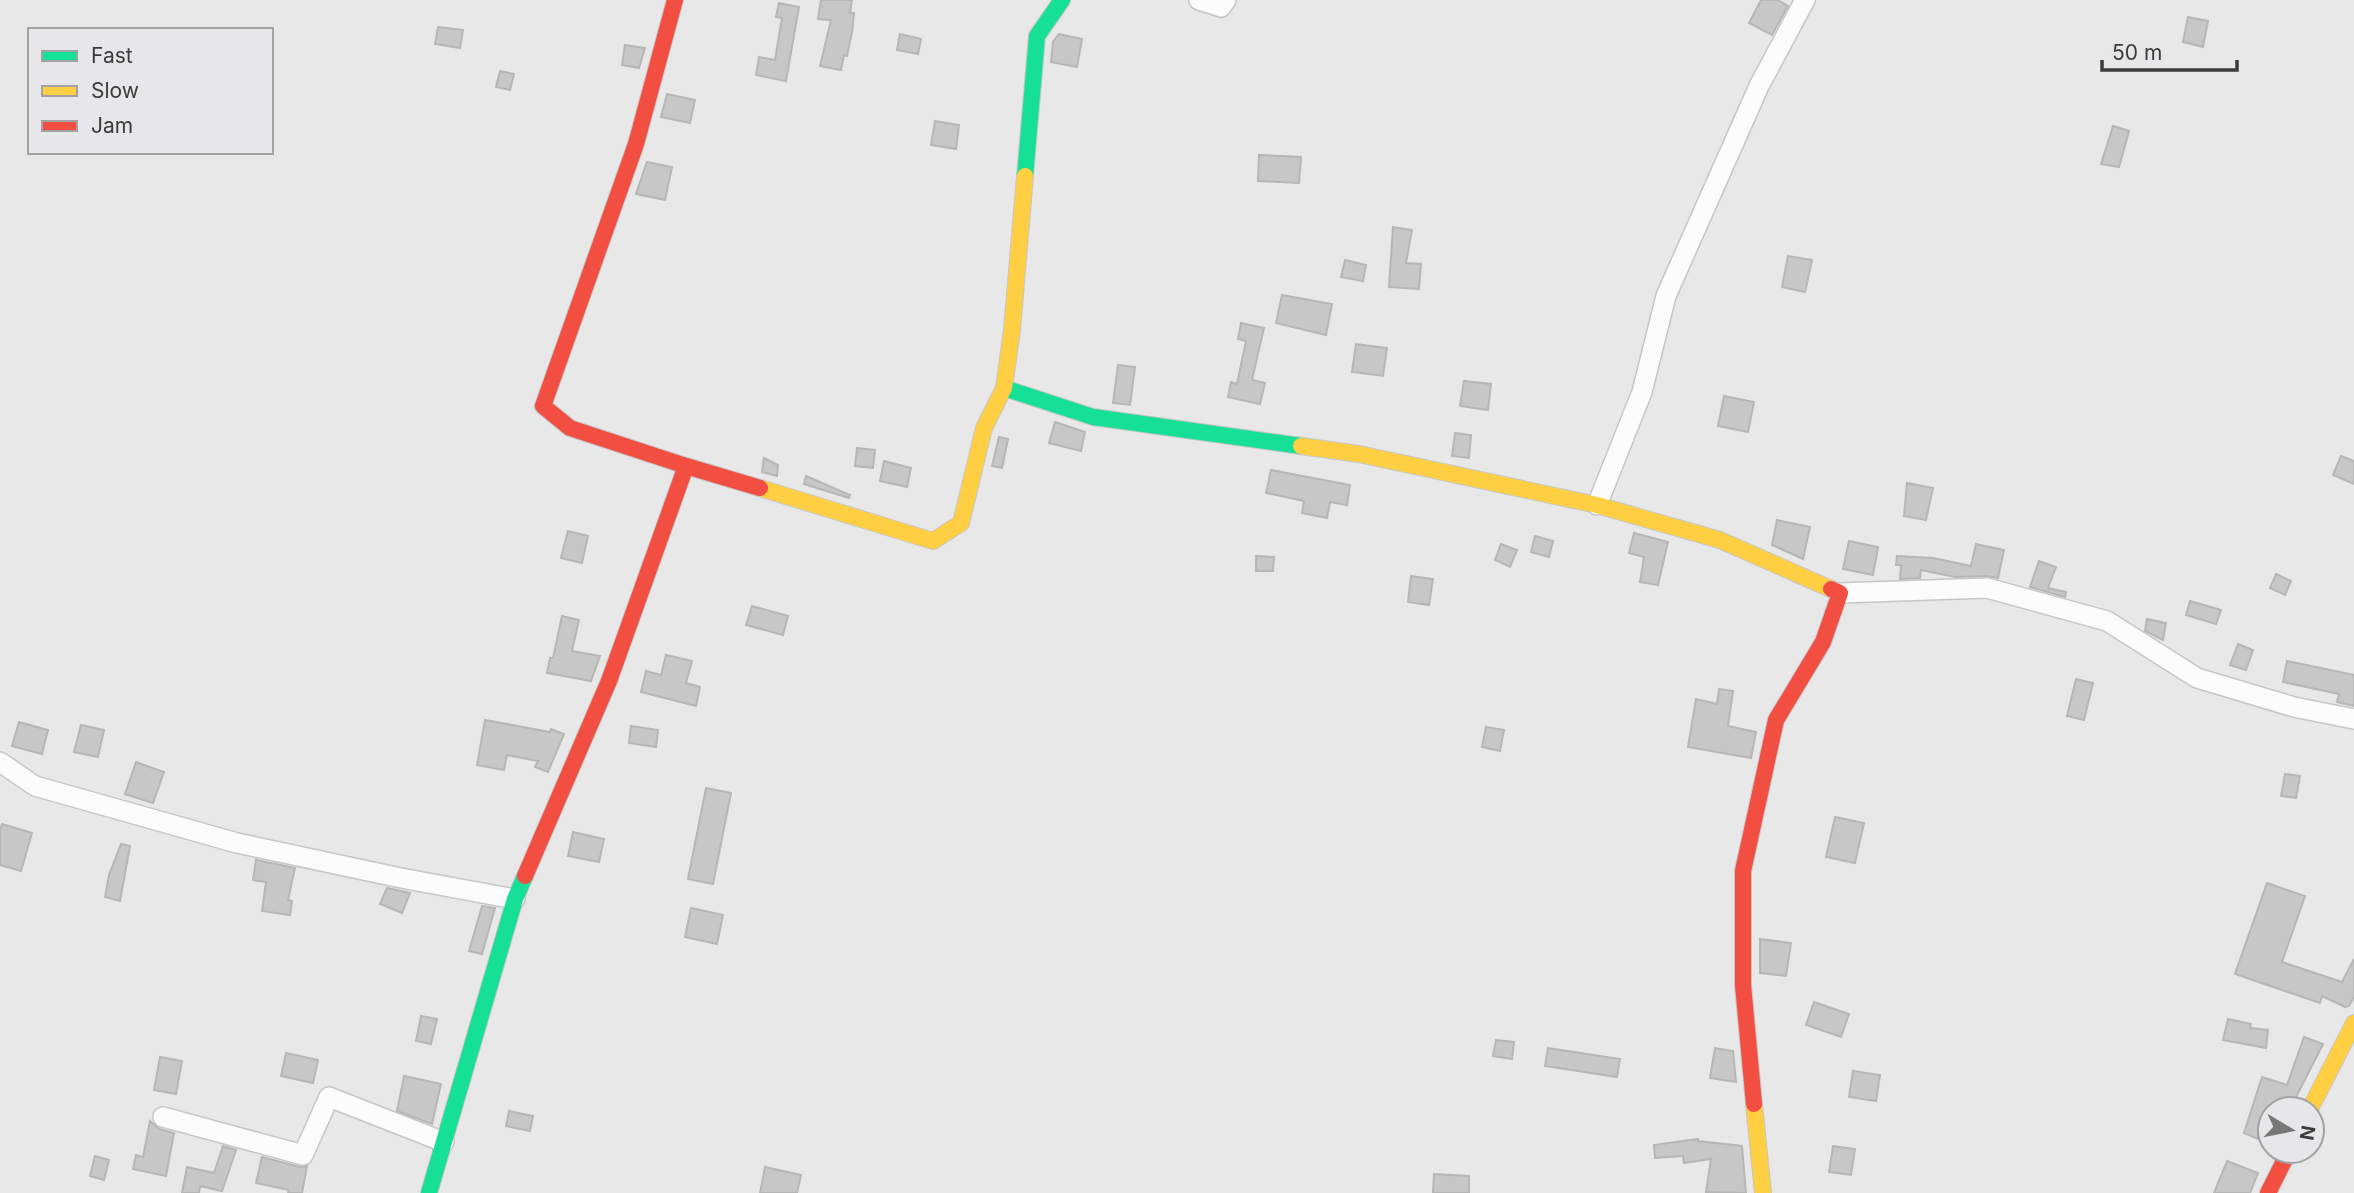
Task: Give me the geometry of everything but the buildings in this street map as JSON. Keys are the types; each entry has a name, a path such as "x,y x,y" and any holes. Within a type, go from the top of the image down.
{"street":[{"path":"675,0 636,144 543,406 570,428 933,541 961,523 984,428 1004,388 1012,330 1037,36 1062,0"},
{"path":"1199,0 1221,7 1226,0"},
{"path":"1597,505 1642,392 1666,296 1759,86 1805,0"},
{"path":"1004,388 1093,417 1359,454 1597,505 1720,540 1840,593 1987,588 2107,621 2197,678 2294,707 2354,719"},
{"path":"429,1193 515,899 609,681 686,466"},
{"path":"1763,1193 1744,985 1743,871 1776,720 1823,642 1840,593"},
{"path":"0,762 35,786 237,844 515,899"},
{"path":"2317,1095 2354,1023"},
{"path":"163,1117 303,1155 329,1097 444,1142"},
{"path":"2267,1193 2282,1165"}],"traffic: fast":[{"path":"1025,176 1037,36 1062,0"},
{"path":"1004,388 1093,417 1301,446"},
{"path":"429,1193 515,899 525,876"}],"traffic: slow":[{"path":"760,488 933,541 961,523 984,428 1004,388 1012,330 1025,176"},
{"path":"1301,446 1359,454 1597,505 1720,540 1831,589"},
{"path":"2317,1095 2354,1023"},
{"path":"1754,1104 1763,1193"}],"traffic: jam":[{"path":"675,0 636,144 543,406 570,428 686,466"},
{"path":"525,876 609,681 686,466 760,488"},
{"path":"1754,1104 1743,985 1743,871 1776,720 1823,642 1840,593 1831,589"},
{"path":"2268,1193 2282,1165"}]}
